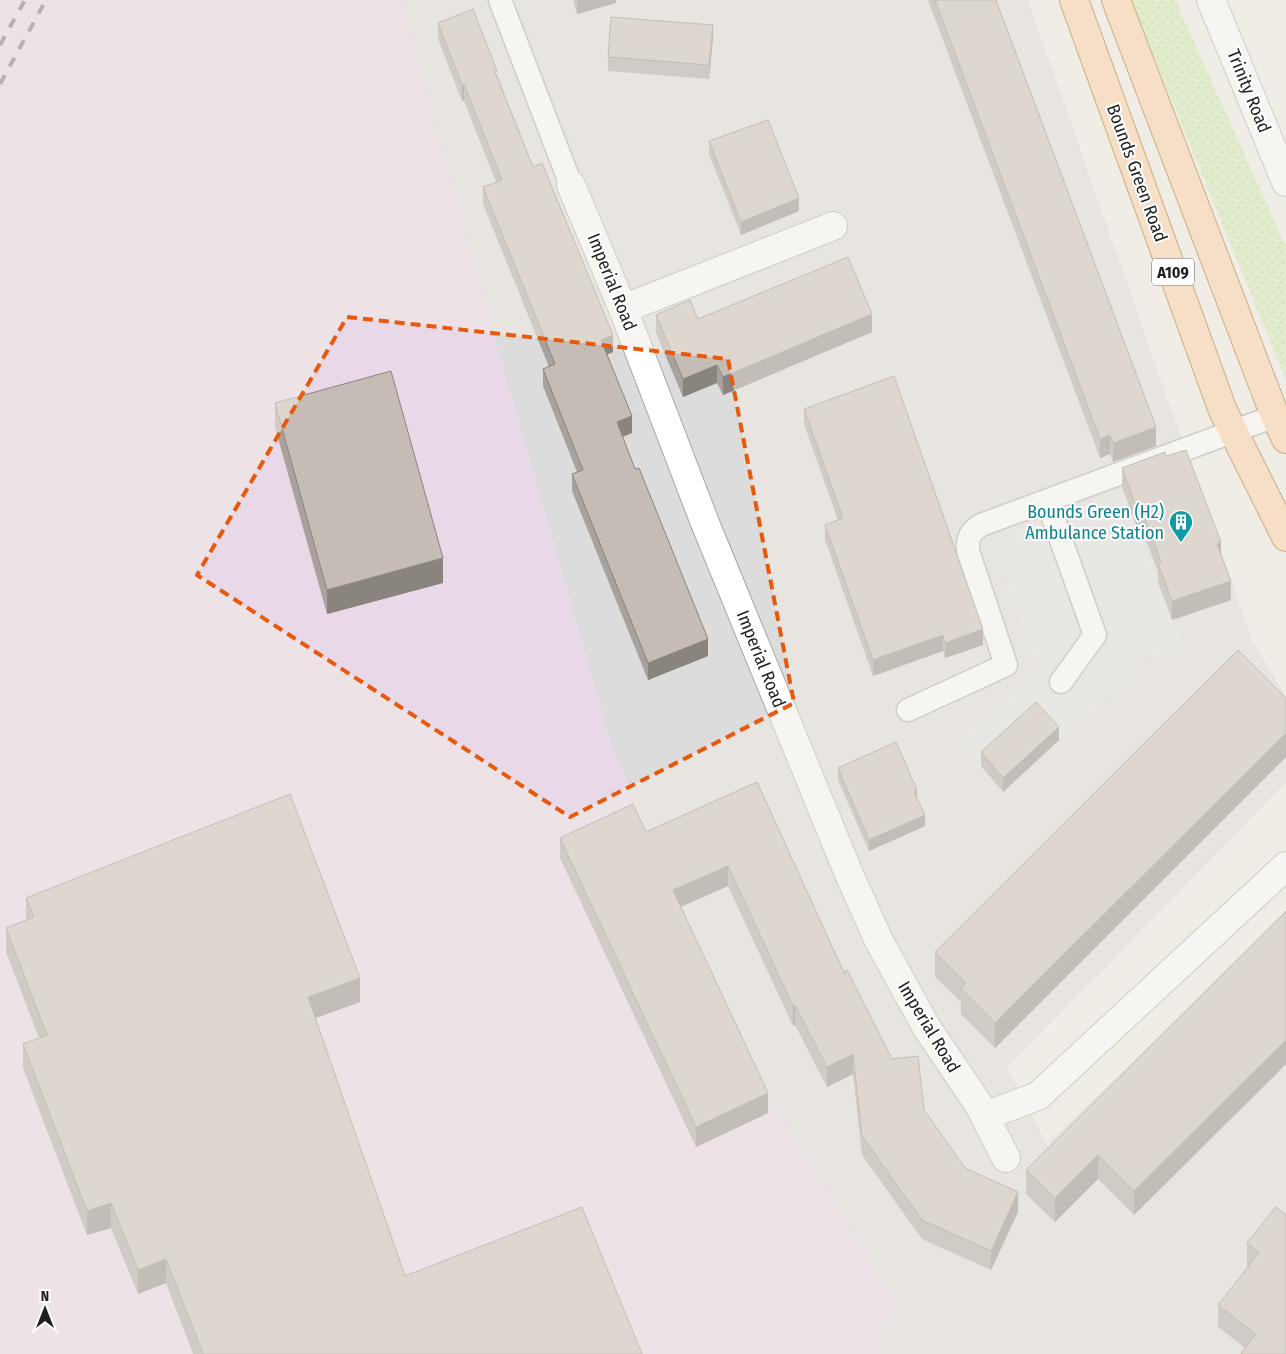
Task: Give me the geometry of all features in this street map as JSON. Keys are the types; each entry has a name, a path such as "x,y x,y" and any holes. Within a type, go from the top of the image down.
{"main road":[{"name":"Bounds Green Road","path":"1074,0 1220,402 1286,537"},
{"name":"A109","path":"1116,0 1280,428"}],"street":[{"name":"Trinity Road","path":"1212,0 1286,182"},
{"name":"Imperial Road","path":"571,185 623,309 705,524 879,941 927,1028 985,1116 1006,1158"},
{"path":"623,309 833,226"},
{"path":"985,1116 1038,1096 1286,866"}],"lane":[{"path":"500,0 571,185"},
{"path":"908,710 1006,665 968,552 967,541 972,531 1047,501 1234,432 1280,428"},
{"path":"1047,501 1095,636 1061,682"}],"highlighted area":[{"path":"347,317 728,359 794,703 570,817 197,575"}],"shaded area":[{"path":"0,0 400,0 458,211 613,750 746,1060 872,1264 896,1297 874,1354 0,1354"},
{"path":"400,0 1028,0 1251,638 1286,697 1286,782 1007,1068 1075,1198 1049,1142 1286,915 1286,1354 874,1354 896,1297 872,1264 746,1060 613,750 458,211"},
{"path":"1123,491 1182,645 1126,666 1133,675 1059,740 1036,715 981,766 958,740 1042,673 993,545 1027,525"}],"green space":[{"path":"1131,0 1175,0 1286,247 1286,380"}],"building":[{"path":"935,0 996,0 1156,427 1113,443 1110,435 1100,439"},
{"path":"473,9 497,71 495,72 533,167 542,163 613,335 601,340 632,416 617,422 635,469 639,468 708,639 648,663 572,474 583,470 543,369 555,364 483,187 502,180 438,23"},
{"path":"611,17 713,25 709,65 608,57"},
{"path":"768,120 799,198 741,222 709,141"},
{"path":"848,257 872,314 723,377 717,365 683,379 656,315 690,300 698,319"},
{"path":"391,371 443,558 327,590 275,403"},
{"path":"894,376 983,629 945,643 943,635 873,660 825,525 843,518 804,409"},
{"name":"Bounds Green (H2) Ambulance Station","path":"1186,450 1221,542 1217,544 1231,581 1172,601 1158,563 1161,562 1140,505 1136,506 1122,468 1165,452 1166,456"},
{"path":"1238,650 1286,698 1286,733 995,1023 961,989 966,983 935,952"},
{"path":"1036,702 1059,727 1003,778 981,752"},
{"path":"896,742 917,790 914,792 925,815 869,840 838,768"},
{"path":"757,782 845,975 847,970 892,1059 918,1056 924,1110 965,1168 1018,1192 991,1251 922,1220 862,1136 853,1054 827,1067 795,1005 793,1006 728,866 673,890 768,1093 696,1127 560,838 633,804 646,832"},
{"path":"290,794 360,978 308,997 405,1276 582,1207 642,1354 203,1354 166,1259 138,1270 111,1203 87,1211 23,1044 47,1035 6,928 34,917 26,898"},
{"path":"1286,911 1286,1040 1134,1191 1098,1155 1055,1198 1026,1170"},
{"path":"1276,1207 1286,1215 1286,1354 1242,1354 1256,1334 1218,1305 1259,1253 1247,1243"}],"railway":[{"path":"0,45 25,0"},
{"path":"0,84 46,0"}],"place":[{"name":"Bounds Green (H2) Ambulance Station","path":"1181,543"}]}
